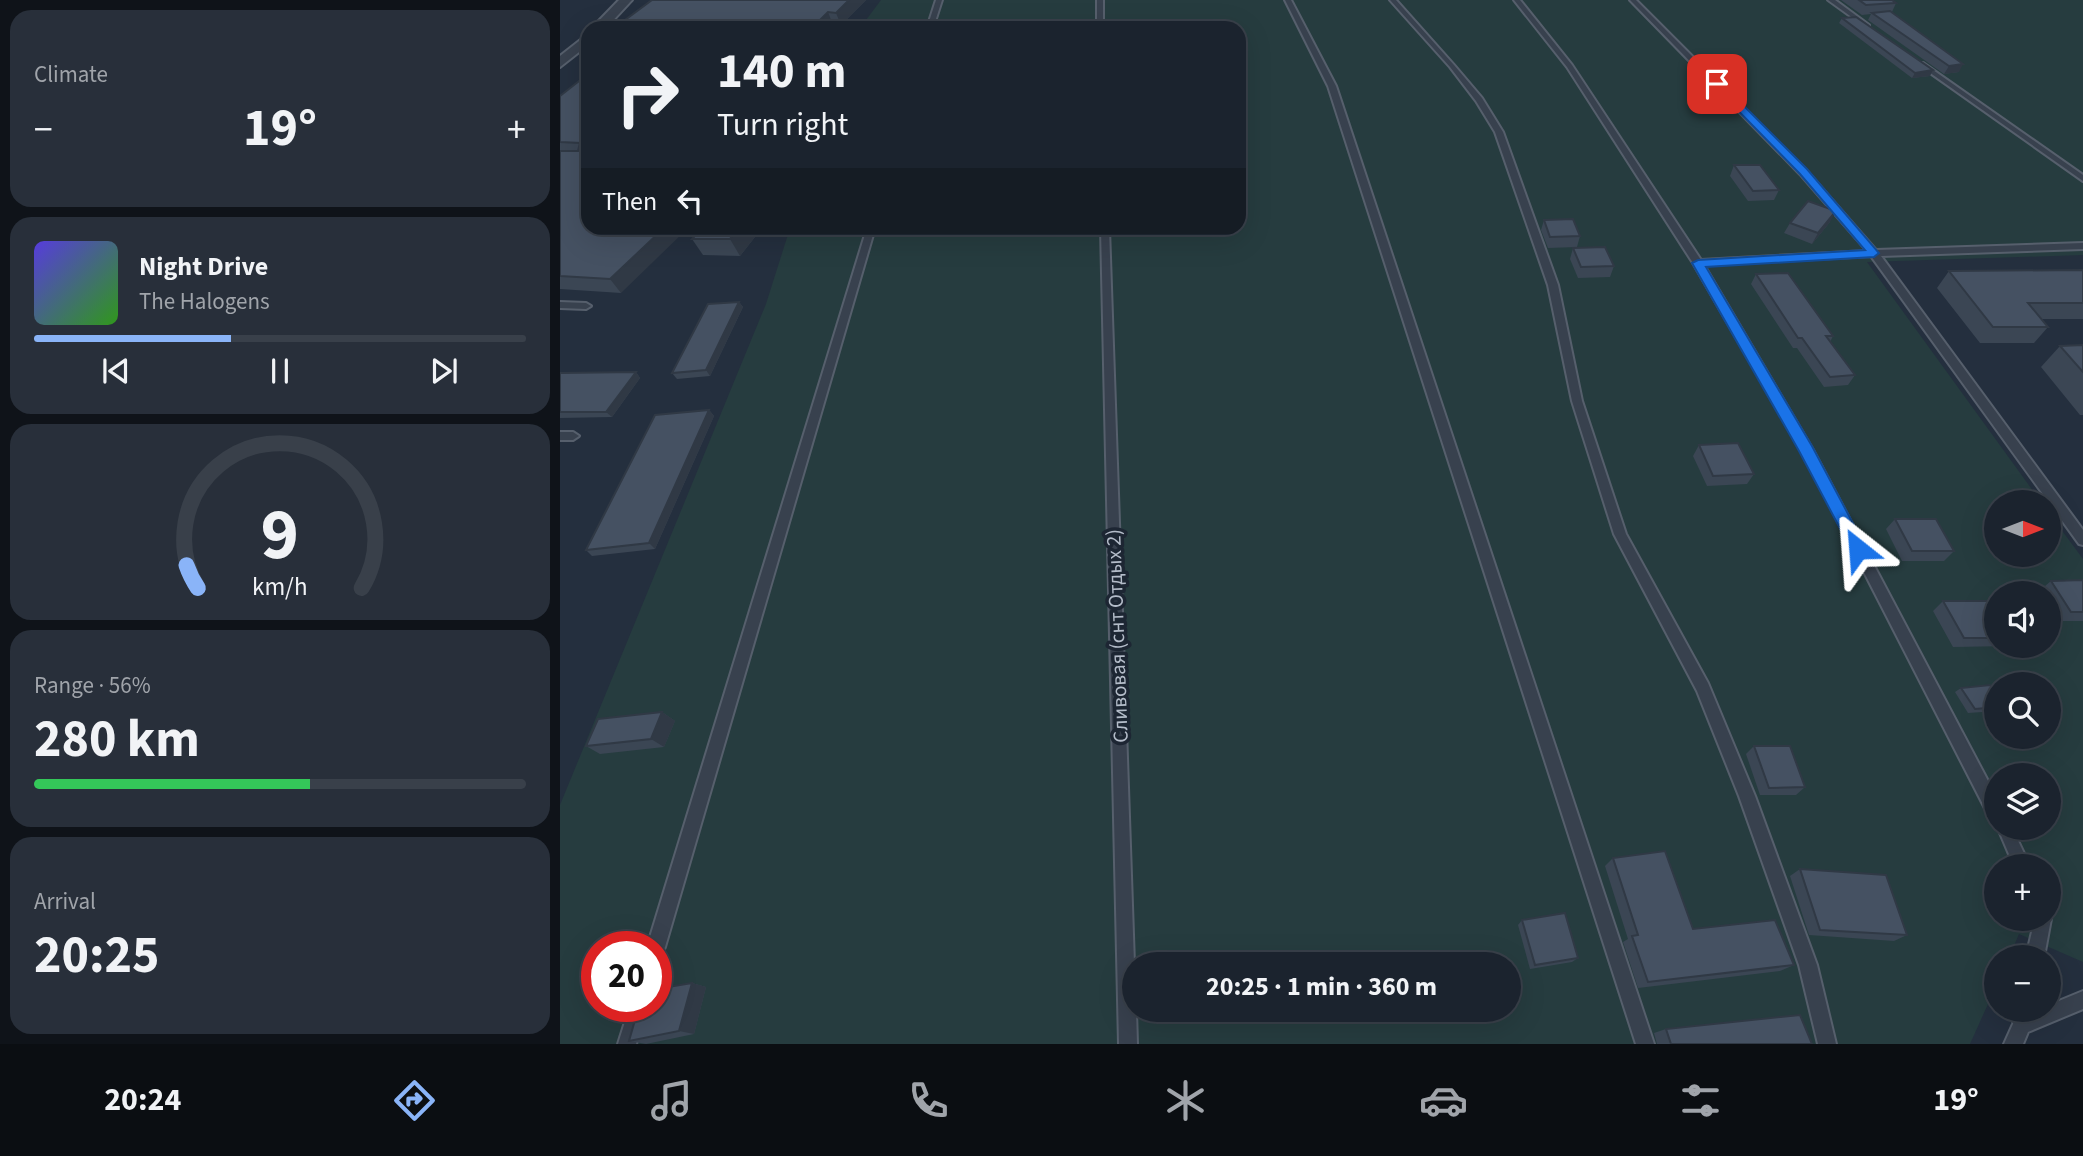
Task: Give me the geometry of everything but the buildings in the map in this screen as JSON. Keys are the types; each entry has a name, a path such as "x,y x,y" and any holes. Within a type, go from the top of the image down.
{"street":[{"path":"606,21 625,0"},
{"path":"560,63 581,44"}],"lane":[{"path":"932,21 939,0"},
{"path":"1100,0 1100,21"},
{"path":"1288,0 1332,86 1645,1044"},
{"path":"1393,0 1459,74 1499,132 1553,285 1577,401 1620,534 1703,688 1747,796 1808,965 1827,1044"},
{"path":"1517,0 1570,66 1698,263 1807,450 1984,789"},
{"path":"1633,0 1803,172 1874,253 2083,540"},
{"path":"1831,0 1876,32"},
{"path":"1909,56 2083,179"},
{"path":"661,931 869,235"},
{"name":"Сливовая (снт Отдых 2)","path":"1105,235 1128,1044"},
{"path":"1698,263 1874,253 2083,246"},
{"path":"560,305 586,306"},
{"path":"560,436 573,436"},
{"path":"2061,1007 2083,1000"},
{"path":"627,1044 634,1022"},
{"path":"2013,1044 2022,1022"}],"green space":[{"path":"881,0 2083,0 2083,255 1867,262 2032,490 1984,490 1984,567 2062,567 2062,531 2083,559 2083,962 2061,952 2061,945 2044,945 2019,934 2014,945 1984,945 1984,1013 1970,1044 560,1044 560,805 766,304 788,235 1246,235 1246,21 865,21"}],"route":[{"path":"1717,84 1803,172 1874,253 1698,263 1807,450 1858,549"}]}
